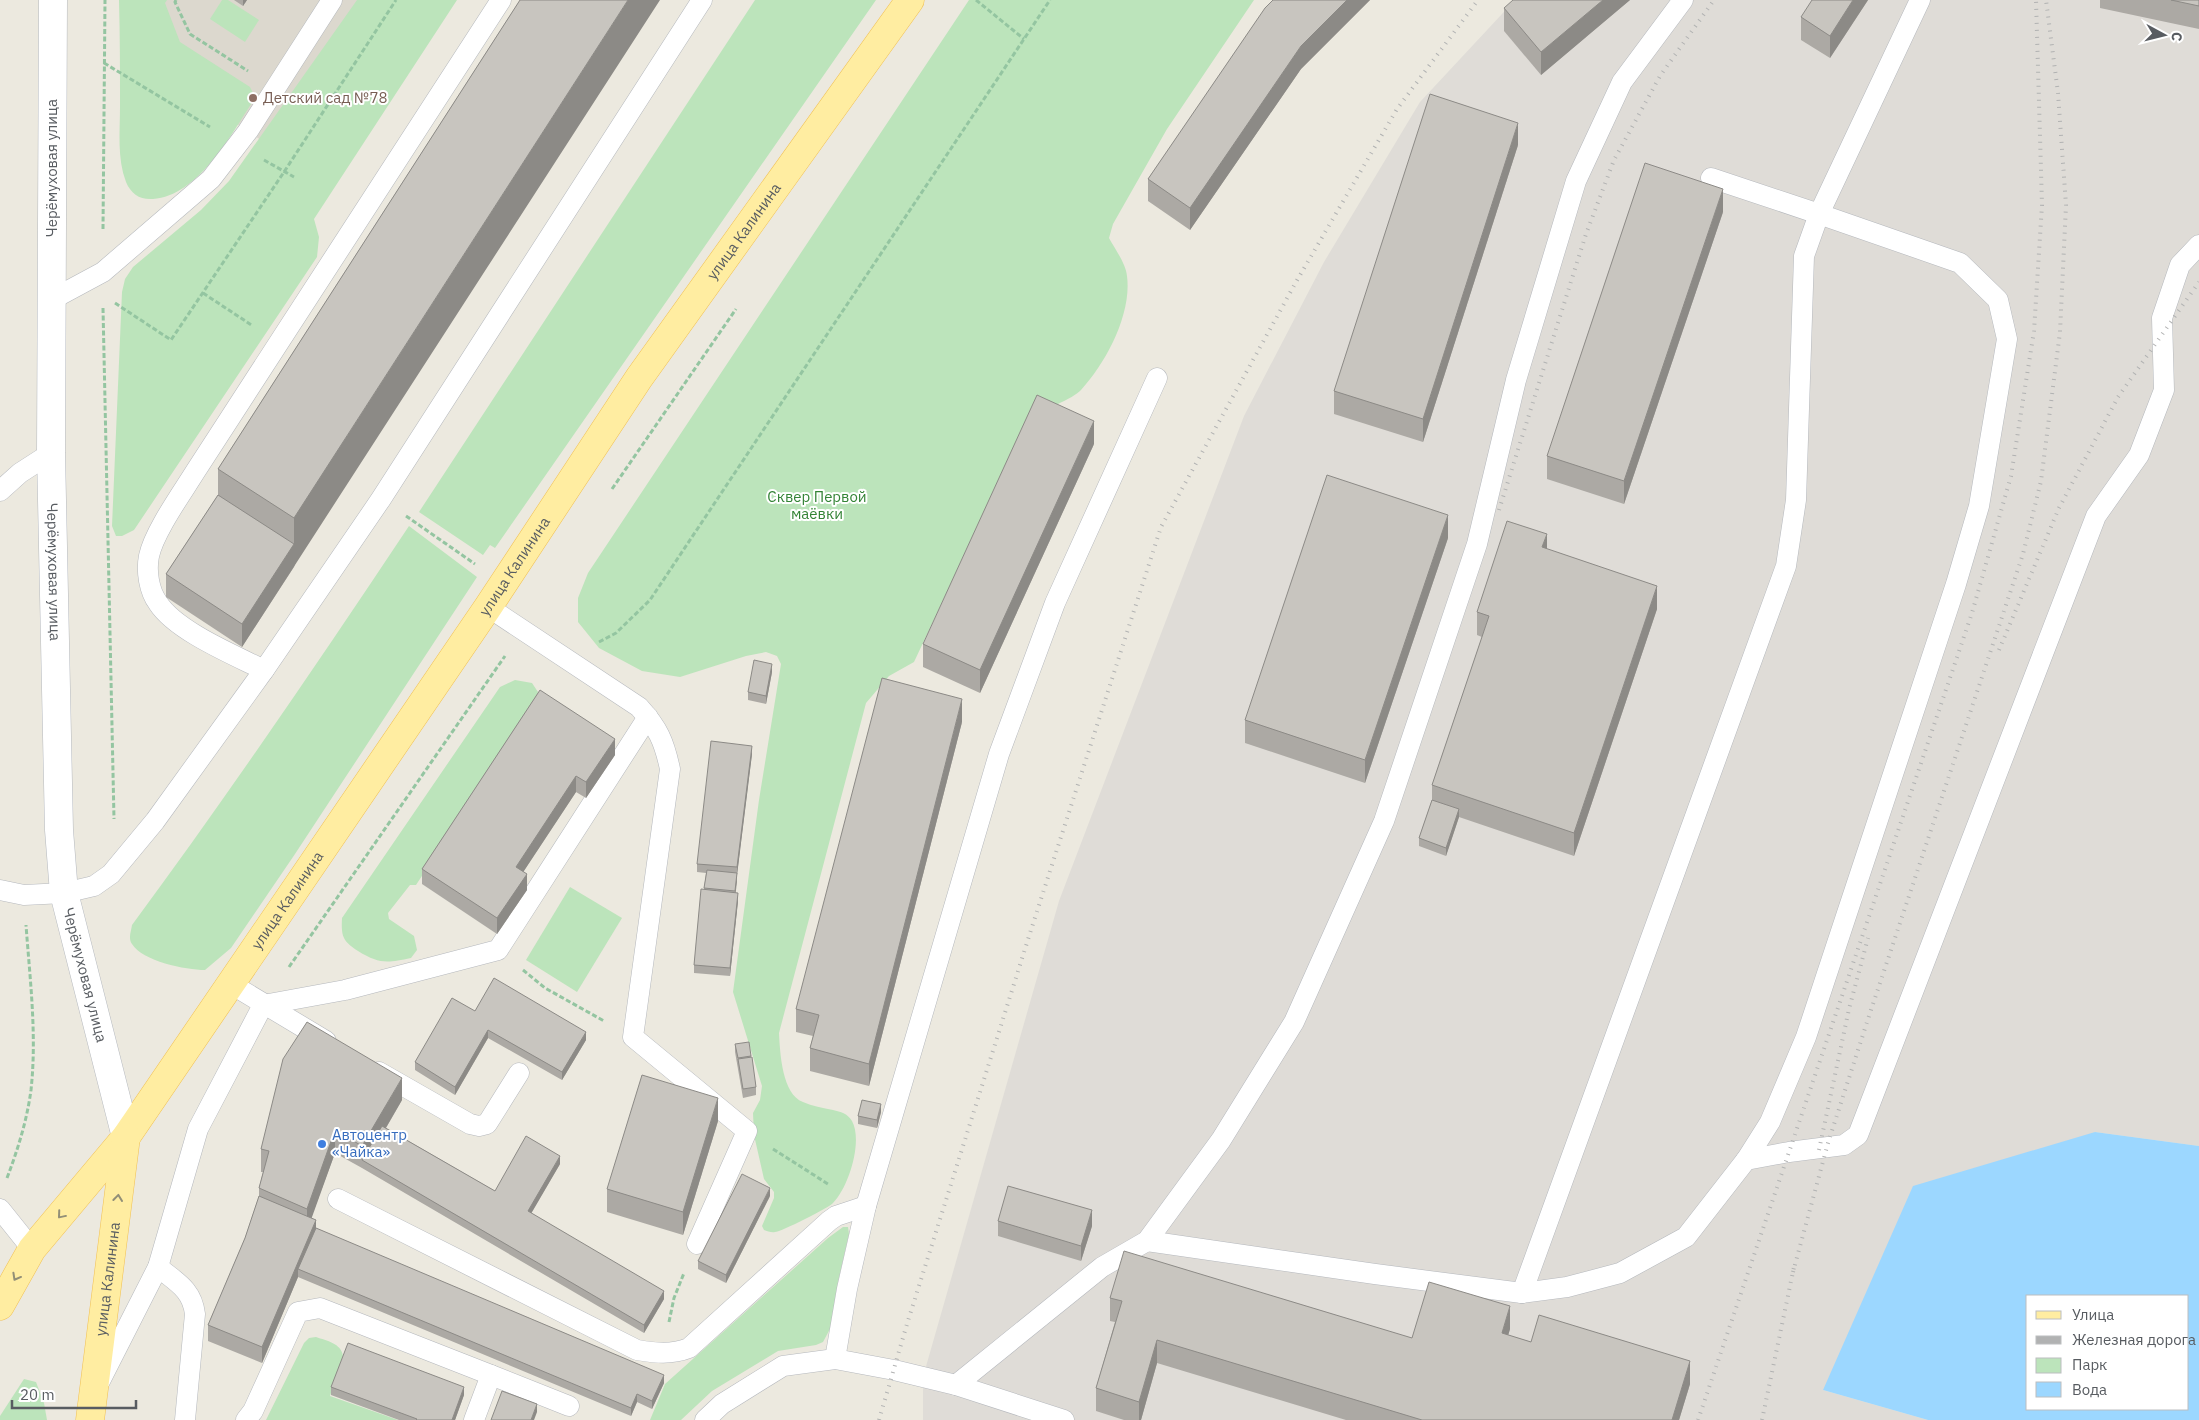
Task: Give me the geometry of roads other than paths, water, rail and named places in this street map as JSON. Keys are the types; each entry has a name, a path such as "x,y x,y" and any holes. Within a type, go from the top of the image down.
{"main road":[{"name":"Черёмуховая улица","path":"53,0 51,453 59,830 64,894 126,1137"},
{"name":"улица Калинина","path":"0,1306 32,1249 126,1137 488,607 639,378 910,0"},
{"name":"улица Калинина","path":"91,1408 126,1137"}],"lane":[{"path":"51,300 103,272 211,179 238,145 332,0"},
{"path":"264,670 213,644 178,623 168,614 158,603 149,584 149,556 162,526 195,472 501,0"},
{"path":"0,890 24,895 64,894 94,886 111,874 155,820 264,670 381,499 702,0"},
{"path":"956,1385 1102,1267 1147,1241 1221,1140 1294,1022 1384,821 1477,544 1516,380 1576,181 1622,82 1683,0"},
{"path":"1522,1292 1786,566 1796,500 1804,256 1819,214 1920,0"},
{"path":"1147,1241 1375,1274 1522,1292 1567,1287 1620,1273 1686,1237 1746,1160 1770,1122 1806,1036 1956,584 1979,506 2006,339 1998,300 1960,263 1711,178"},
{"path":"1746,1160 1844,1145 1858,1135 2096,516 2139,455 2164,390 2162,318 2180,265 2199,245"},
{"path":"835,1359 847,1288 866,1206 998,754 1055,603 1156,378"},
{"path":"0,491 20,473 51,453"},
{"path":"488,607 639,707 664,741 670,769 633,1037 747,1131 697,1244"},
{"path":"263,1005 345,990 498,950 648,717"},
{"path":"231,984 263,1005 340,1049"},
{"path":"91,1408 158,1267 198,1129 263,1005"},
{"path":"366,1064 470,1124 479,1126 487,1124 519,1072"},
{"path":"338,1198 638,1350 661,1354 680,1352 689,1348 829,1221 836,1216 866,1206"},
{"path":"0,1209 32,1249"},
{"path":"158,1267 187,1291 194,1302 195,1314 185,1420"},
{"path":"246,1420 253,1411 298,1312 320,1308 569,1406"},
{"path":"705,1420 722,1404 783,1366 835,1359 894,1370 956,1385 1064,1420"},
{"path":"474,1420 490,1375"}],"water":[{"path":"2095,1132 2199,1146 2199,1420 1928,1420 1823,1390 1913,1186"}],"railway":[{"path":"879,1420 907,1324 1031,930 1161,527 1296,282 1397,109 1478,0"},
{"path":"1499,510 1586,234 1614,160 1660,76 1714,0"},
{"path":"1698,1420 1972,613 2011,476 2034,331 2042,205 2036,0"},
{"path":"1793,1272 1828,1143 2023,554 2041,481 2060,332 2066,205 2058,93 2046,0"},
{"path":"1999,650 2059,508 2118,397 2199,282"},
{"path":"1819,1150 1849,1009 1868,938"},
{"path":"1762,1420 1794,1267"}],"place":[{"name":"Детский сад №78","path":"253,98"},
{"name":"Автоцентр «Чайка»","path":"322,1144"}],"park label":[{"name":"Сквер Первой маёвки","path":"817,506"}]}
